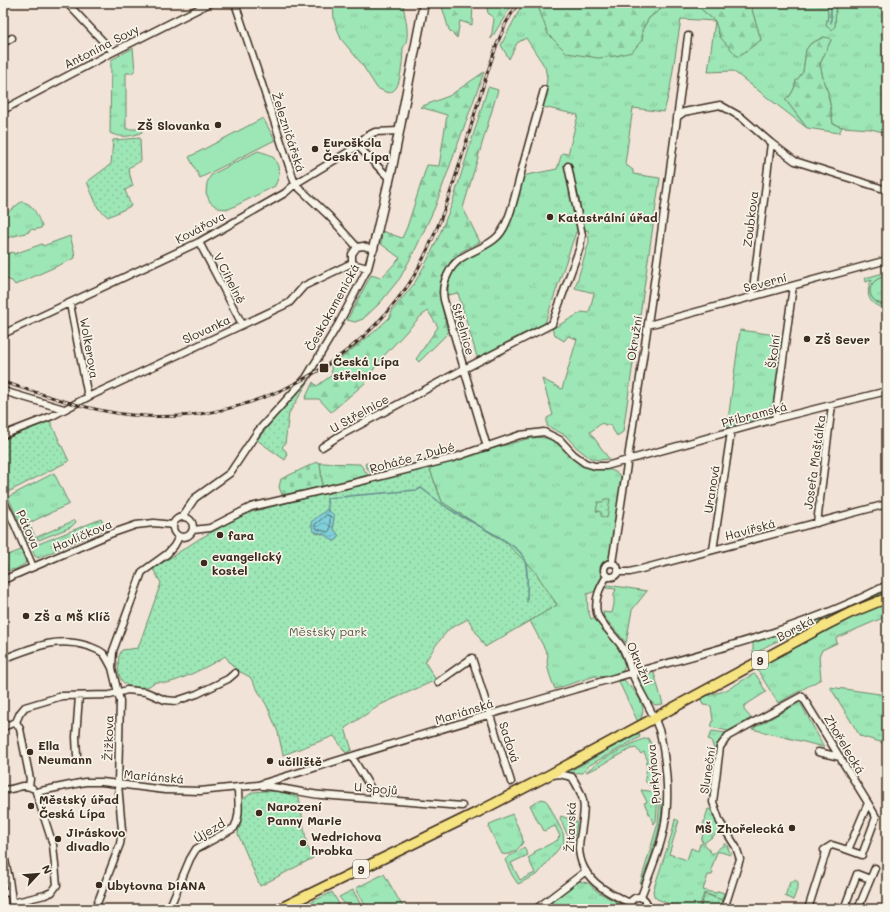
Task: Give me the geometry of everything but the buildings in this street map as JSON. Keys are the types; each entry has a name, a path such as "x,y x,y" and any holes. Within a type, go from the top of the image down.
{"main road":[{"name":"Borská","path":"655,719 826,625 850,613 887,598"},
{"name":"9","path":"279,909 478,812 655,719"}],"street":[{"path":"67,3 113,52"},
{"name":"Antonína Sovy","path":"3,110 210,3"},
{"path":"230,3 236,6"},
{"name":"Českokamenická","path":"182,517 188,507 200,494 231,471 258,431 306,378 339,323 368,268 390,179 424,3"},
{"name":"Železničářská","path":"236,6 295,184 329,216 357,247"},
{"name":"Okružní","path":"655,719 632,673 624,649 597,613 599,590 607,576 604,572 605,567 612,563 648,325 688,36"},
{"path":"3,43 12,38"},
{"name":"Střelnice","path":"544,90 513,202 504,227 499,236 493,241 462,257 451,266 444,281 444,300 464,370 552,324 580,247 582,234 568,166"},
{"path":"677,117 684,112 720,105 741,117 771,143 795,161 887,190"},
{"name":"Kovářova","path":"3,334 70,304 199,242 285,193 295,184 358,146 362,139 375,132 399,131"},
{"name":"Zoubkova","path":"752,297 771,143"},
{"path":"358,146 390,179"},
{"name":"V Cihelně","path":"199,242 242,324"},
{"path":"368,268 356,266 352,263 352,254 357,247 363,246 373,249"},
{"name":"Severní","path":"648,325 887,260"},
{"name":"Slovanka","path":"3,435 52,416 88,397 289,303 304,286 352,263"},
{"name":"Školní","path":"775,419 793,286"},
{"name":"Wolkerova","path":"70,304 88,397"},
{"path":"464,370 487,447"},
{"name":"U Střelnice","path":"322,447 339,436 464,370"},
{"path":"3,391 64,409"},
{"name":"Příbramská","path":"628,460 775,419 887,391"},
{"name":"Josefa Maštálka","path":"817,522 832,405"},
{"name":"Roháče z Dubé","path":"119,693 112,668 115,648 142,572 167,554 180,537 188,536 193,530 210,528 251,507 453,458 520,435 544,432 560,440 574,455 585,463 596,466 606,466 628,460"},
{"name":"Uranová","path":"713,550 731,432"},
{"name":"Pátova","path":"3,500 33,567"},
{"name":"Havířská","path":"618,572 630,572 887,504"},
{"path":"188,507 189,519 193,524 193,530"},
{"path":"180,537 174,532 173,525 176,519 182,517 189,519"},
{"name":"Havlíčkova","path":"3,580 110,534 136,525 154,523 173,525"},
{"path":"607,576 615,577 618,572 616,565 612,563"},
{"name":"Mariánská","path":"36,792 85,782 102,782 165,790 200,791 258,785 750,639 820,616 887,585"},
{"path":"3,658 41,644 60,641 83,644 95,648 104,655 112,668"},
{"path":"104,655 115,648"},
{"name":"Sadová","path":"438,682 472,658 511,782"},
{"path":"3,727 16,722 20,713 25,708 62,696 110,695 127,690 146,692 165,700 176,701 197,694 228,679 235,673"},
{"name":"Žižkova","path":"95,909 120,844 122,830 118,784 120,716 119,693"},
{"path":"77,756 76,737 79,696"},
{"name":"Zhořelecká","path":"802,696 876,817 862,855 832,845 825,850 808,909"},
{"name":"Sluneční","path":"724,909 740,859 736,847 720,822 714,802 720,746 728,736 802,696"},
{"name":"Purkyňova","path":"641,897 662,836 667,812 668,793 661,736 655,719"},
{"path":"16,722 20,729 29,772 29,786"},
{"path":"818,752 840,757"},
{"path":"352,757 378,800"},
{"name":"Žitavská","path":"549,775 559,774 572,777 581,791 584,806 579,847 581,863 586,871 596,884 630,906 635,897 641,897"},
{"name":"U Spojů","path":"258,785 289,789 302,793 462,806"},
{"path":"3,796 5,790 24,786 29,786 36,792 53,845 57,885 52,892 12,906 11,892 3,851"},
{"name":"Újezd","path":"169,909 190,859 196,850 234,828 238,817 238,788"},
{"path":"848,850 868,803"},
{"path":"858,909 875,868"},
{"path":"536,909 586,871"},
{"path":"844,909 857,874 870,879"},
{"path":"3,893 11,892"},
{"path":"641,897 646,901 647,909"}],"green space":[{"path":"333,3 403,3 407,26 407,38 403,48 398,85 393,91 388,93 377,88 361,63 341,39 334,20"},
{"path":"441,3 473,3 472,25 460,21 457,38 449,30"},
{"path":"486,3 513,3 491,39 494,19 488,13"},
{"path":"523,3 542,3 540,9 642,40 642,30 649,18 662,8 673,3 694,3 715,21 681,19 670,89 664,112 633,108 625,164 633,170 633,174 660,178 623,432 617,436 610,425 605,425 602,423 590,432 609,459 598,460 590,458 577,448 565,435 547,426 547,418 553,415 542,379 562,389 577,339 568,336 564,341 556,336 552,329 582,312 589,313 594,293 575,288 589,242 588,230 576,232 545,323 513,339 478,360 458,293 448,295 449,281 453,271 468,258 487,249 504,235 512,216 522,176 557,169 562,153 568,154 578,115 543,107 547,78 545,67 526,38 517,43 509,59 501,45"},
{"path":"542,3 673,3 662,8 649,18 642,30 642,40 632,52 598,58 567,53 548,34 539,9"},
{"path":"694,3 750,3 761,40 738,57 720,37 715,21"},
{"path":"750,3 827,3 828,16 826,26 835,26 836,3 887,3 887,133 871,129 842,127 833,124 828,92 824,83 820,64 831,40 824,37 810,44 806,50 803,72 796,81 790,96 785,99 807,128 733,71 708,72 715,21 720,37 761,40"},
{"path":"827,3 836,3 835,26 832,30 826,26 828,16"},
{"path":"824,37 830,38 831,40 820,64 824,83 828,92 833,124 842,127 839,133 807,128 785,99 790,96 796,81 803,72 806,50 810,44"},
{"path":"133,48 135,70 132,73 126,73 126,129 142,129 142,132 130,136 118,136 110,133 111,60"},
{"path":"484,72 435,207 400,278 380,303 363,319 355,322 347,320 371,275 381,278 400,258 381,244 382,231 402,238 427,165 439,166 447,115 420,107 449,96"},
{"path":"488,87 498,90 463,208 480,242 462,251 451,261 441,281 439,293 448,333 419,362 416,359 438,327 428,311 420,317 379,361 365,383 331,412 319,399 305,399 313,382 317,386 332,375 331,366 374,332 390,317 392,311 414,284 438,238 452,204"},
{"path":"263,118 275,140 200,178 189,157"},
{"path":"140,138 141,161 128,168 133,186 125,190 131,206 108,217 98,208 87,182 111,164 113,140"},
{"path":"258,151 268,154 274,158 278,166 279,176 275,186 229,209 218,208 210,202 206,193 207,183 211,175"},
{"path":"21,202 29,204 32,207 42,226 41,228 29,230 29,232 3,239 3,216"},
{"path":"70,236 75,258 15,285 12,281 3,278 3,255 13,252 14,254 42,244 43,246"},
{"path":"887,272 887,276 876,280 870,289 870,293 874,300 882,305 887,305 887,308 877,306 870,299 868,290 872,280 866,282 865,278"},
{"path":"887,276 887,305 878,303 874,300 870,293 870,289 876,280"},
{"path":"740,330 783,336 772,413 768,418 743,424 741,417 734,419 737,425 727,428"},
{"path":"306,380 308,382 289,413 285,444 282,447 286,451 287,456 285,460 257,440"},
{"path":"50,421 69,461 4,494 3,440"},
{"path":"530,438 550,439 582,465 614,471 622,478 612,563 605,568 607,576 599,590 587,594 588,610 591,619 594,618 618,647 625,666 622,672 605,677 595,676 555,689 548,668 548,655 530,621 557,604 506,543 442,502 429,467"},
{"path":"437,457 439,459 372,475 365,465 366,463 391,467 408,465"},
{"path":"317,462 320,463 322,482 321,487 282,495 279,487 281,479"},
{"path":"320,463 360,464 368,475 321,487 322,482"},
{"name":"Městský park","path":"429,467 442,502 506,543 534,570 557,605 485,647 468,619 449,629 425,662 436,680 382,704 345,728 352,750 346,753 334,736 283,755 278,732 267,706 250,677 235,669 225,656 187,676 172,682 156,682 147,687 137,688 129,686 123,682 119,674 118,662 120,653 122,650 138,648 161,583 153,569 199,539 247,513","holes":["334,515 333,528 339,536 334,541 323,534 315,533"]},
{"path":"54,473 69,504 29,523 37,541 29,543 8,497"},
{"path":"604,499 610,499 607,518 601,516 601,512 596,511 598,502 603,502"},
{"path":"101,519 106,529 38,558 35,556 31,547"},
{"path":"75,520 76,522 71,527 39,540 37,537"},
{"path":"21,550 26,561 25,564 14,570 8,571 3,557"},
{"path":"608,585 647,591 632,610 626,643 604,617 603,612 612,613 614,593 616,589 606,588"},
{"path":"887,590 887,594 876,597 805,631 765,647 753,656 753,641 823,618"},
{"path":"887,604 887,616 836,638 837,643 822,650 819,657 821,679 778,703 756,668 867,610"},
{"path":"645,673 647,675 654,673 663,704 655,705 643,691 639,678 640,674"},
{"path":"754,674 757,676 766,692 744,706 744,710 751,718 728,731 711,727 713,721 711,706 703,705 701,699 734,686"},
{"path":"624,680 637,694 642,706 642,717 638,722 619,682"},
{"path":"830,687 887,695 887,744 860,736"},
{"path":"800,702 824,747 752,729"},
{"path":"712,731 726,733 716,747 712,796 710,798 714,749 711,740 708,739"},
{"path":"639,733 640,737 588,766 583,773 568,772"},
{"path":"648,738 652,746 658,785 654,786 646,783 646,763 648,761 644,752 641,754 636,748 631,749 586,772 597,763 616,752 642,739"},
{"path":"641,790 649,791 658,796 656,821 654,824 644,803 647,802"},
{"path":"277,791 299,797 307,846 313,858 260,886 238,834 242,800 253,792"},
{"path":"660,798 662,805 659,828 641,885 640,884 658,823"},
{"path":"542,799 548,803 563,833 564,842 538,874 518,884 505,860 524,847 528,855 511,863 520,880 535,873 528,858 535,854 534,852 558,840 560,836 555,826 544,831 538,822 530,805"},
{"path":"708,809 711,810 720,831 704,843 712,854 726,843 730,853 732,853 730,855 717,852 711,870 713,873 712,875 708,875 703,890 724,893 722,900 704,893 699,909 682,909 657,899 654,896 653,891 672,833 675,819 679,821 669,854 687,860 691,848 698,851 700,844 702,844 702,829"},
{"path":"512,814 522,836 523,842 514,852 502,854 489,828 490,824"},
{"path":"561,816 577,822 575,836 567,834 560,818"},
{"path":"384,874 404,909 367,909 356,888"},
{"path":"795,880 798,882 798,887 793,900 785,896 790,882"},
{"path":"578,881 588,883 598,892 620,904 625,909 544,909 552,903 550,899"},
{"path":"353,890 363,909 349,909 339,897"},
{"path":"332,892 339,904 329,909 297,909"},
{"path":"705,894 722,900 718,909 700,909"}],"water":[{"path":"326,510 334,515 333,528 339,536 337,540 334,541 323,534 313,531 311,522"}],"waterway":[{"path":"831,3 831,23"},
{"path":"328,512 327,498 417,490 421,488 450,509 502,539 519,551 525,560 526,566 527,602"}],"railway":[{"path":"3,382 73,404 109,412 127,415 181,416 218,411 253,401 287,388 319,370 349,348 376,324 400,296 412,279 432,241 453,186 497,44 506,23 518,3"}],"place":[{"name":"ZŠ Slovanka","path":"218,125"},
{"name":"Euroškola Česká Lípa","path":"315,149"},
{"name":"Katastrální úřad","path":"550,217"},
{"name":"ZŠ Sever","path":"807,339"},
{"name":"Česká Lípa střelnice","path":"324,368"},
{"name":"fara","path":"220,535"},
{"name":"evangelický kostel","path":"204,563"},
{"name":"ZŠ a MŠ Klíč","path":"26,616"},
{"name":"Ella Neumann","path":"30,752"},
{"name":"učiliště","path":"270,761"},
{"name":"Městský úřad Česká Lípa","path":"31,806"},
{"name":"Narození Panny Marie","path":"259,813"},
{"name":"MŠ Zhořelecká","path":"792,828"},
{"name":"Jiráskovo divadlo","path":"58,839"},
{"name":"Wedrichova hrobka","path":"303,843"},
{"name":"Ubytovna DiANA","path":"99,885"}]}
